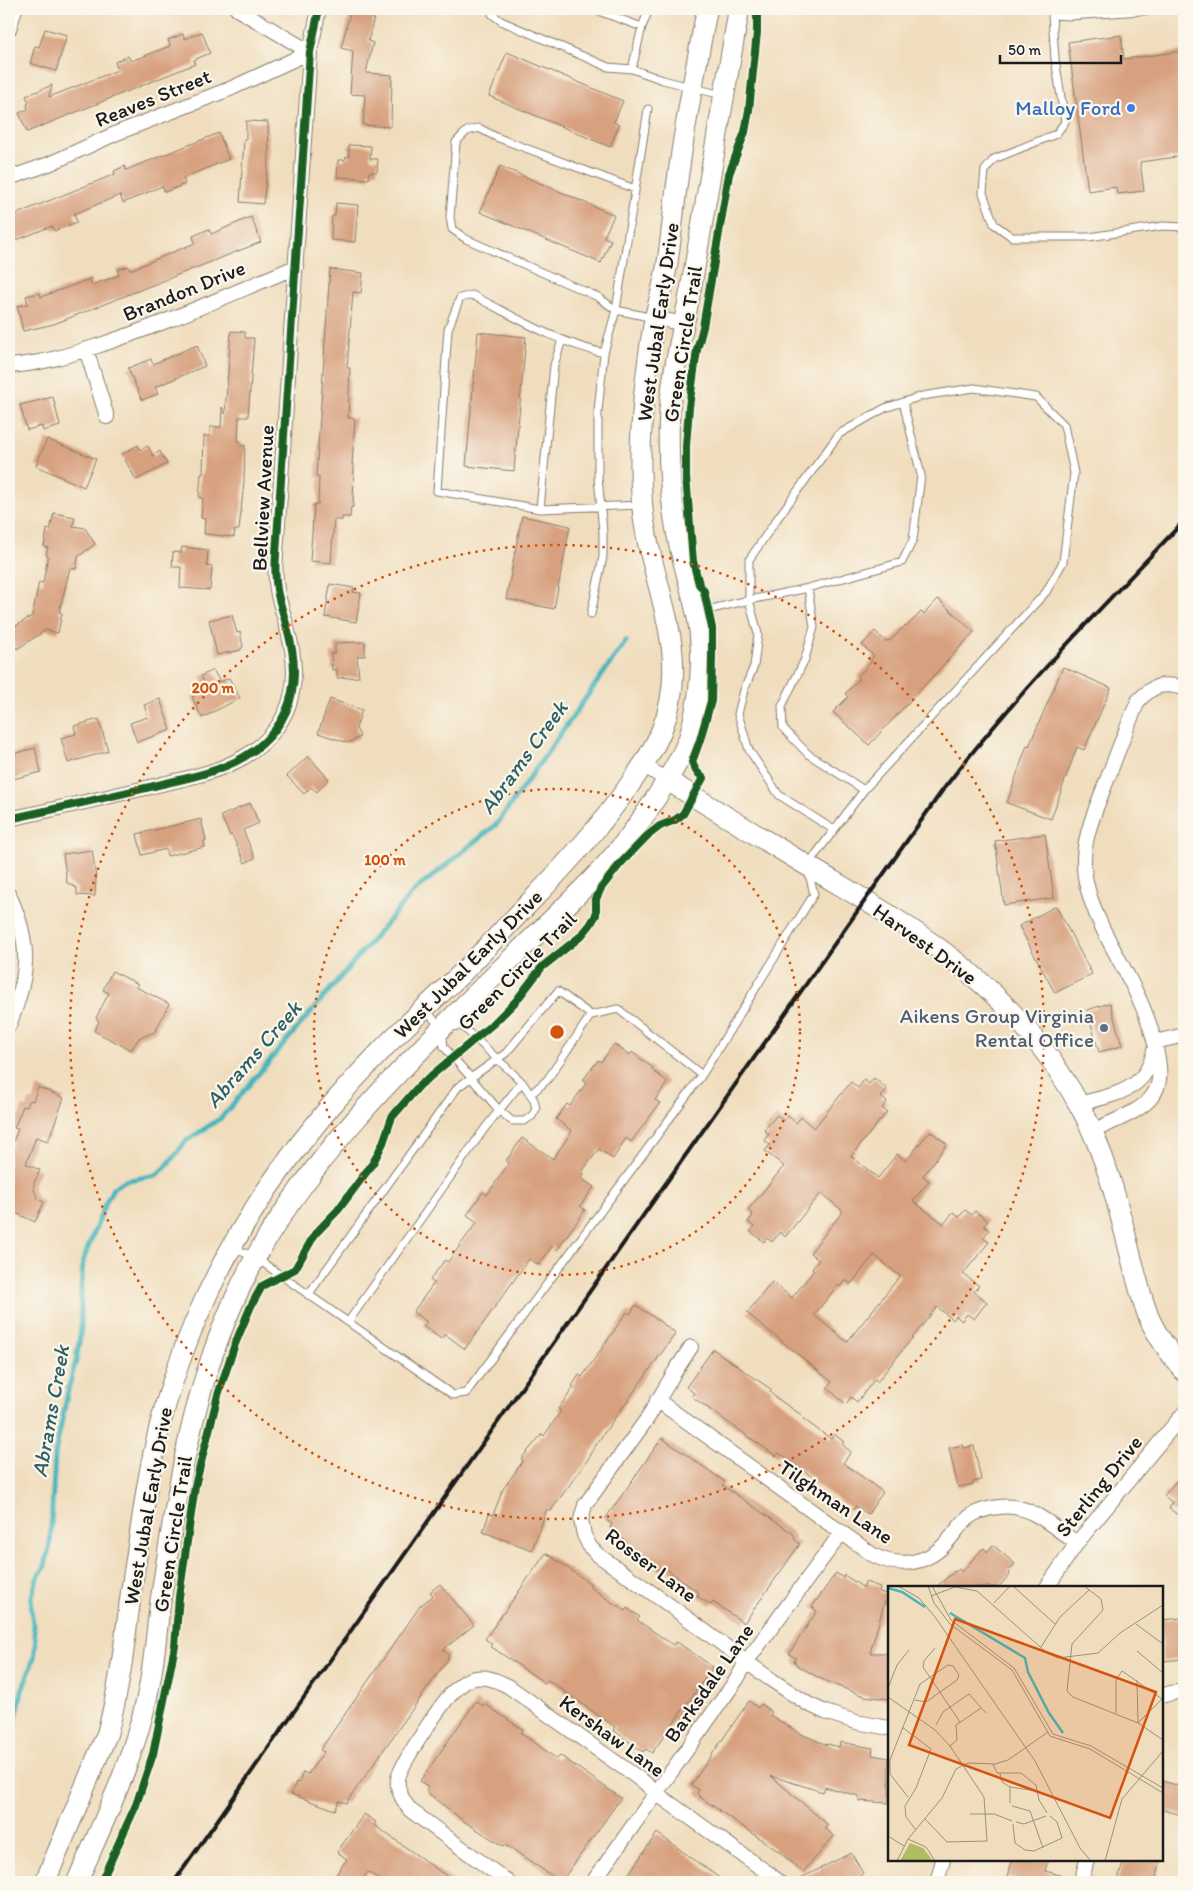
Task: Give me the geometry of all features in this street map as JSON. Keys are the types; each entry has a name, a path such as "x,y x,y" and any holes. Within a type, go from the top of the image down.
{"main road":[{"name":"West Jubal Early Drive","path":"45,1882 89,1780 107,1734 114,1709 124,1653 148,1484 165,1406 197,1314 232,1246 276,1176 310,1130 374,1058 462,972 580,849 614,807 643,765 662,730 670,707 674,677 674,652 671,632 655,575 642,505 642,420 655,318 667,269 679,169 707,9"},
{"name":"West Jubal Early Drive","path":"77,1882 119,1785 140,1726 149,1690 173,1519 184,1456 196,1405 209,1363 238,1293 256,1258 290,1201 350,1124 442,1028 605,866 646,813 668,780 686,747 700,692 701,647 696,613 677,535 669,457 669,415 673,374 684,324 739,9"},
{"name":"Harvest Drive","path":"668,780 892,918 949,956 977,979 1017,1018 1038,1044 1078,1104 1092,1131 1116,1197 1142,1299 1150,1320 1164,1345 1184,1371"}],"street":[{"path":"9,28 15,9"},
{"path":"237,9 310,52"},
{"name":"Bellview Avenue","path":"9,819 222,768 244,757 264,742 276,728 286,711 292,692 294,670 291,643 275,576 276,553 310,52 319,9"},
{"name":"Reaves Street","path":"9,178 49,164 117,133 232,88 310,52"},
{"name":"Brandon Drive","path":"9,366 28,365 54,360 128,336 296,267"},
{"path":"655,318 684,324"},
{"path":"86,349 107,417"},
{"path":"1092,1131 1138,1109 1153,1096 1158,1085 1159,1076 1155,1042 1140,996 1102,926 1091,900 1085,876 1085,851 1090,827 1138,702 1146,693 1157,687 1169,684 1184,688"},
{"name":"Harvest Drive","path":"643,765 668,780"},
{"path":"9,895 18,917 25,943 26,964 22,988 9,1025"},
{"path":"1155,1042 1184,1035"},
{"path":"1078,1104 1123,1091 1134,1085 1150,1067 1155,1042"},
{"name":"Rosser Lane","path":"691,1347 647,1418 585,1505 581,1520 584,1535 590,1547 598,1555 770,1679 808,1704 825,1712 856,1722 888,1728"},
{"name":"Tilghman Lane","path":"657,1400 842,1532 880,1558 893,1563 906,1564 920,1560 939,1550 960,1526 977,1513 1013,1506 1030,1512 1077,1543"},
{"name":"Sterling Drive","path":"1049,1586 1077,1543 1184,1412"},
{"name":"Barksdale Lane","path":"593,1882 657,1794 747,1661 842,1532"},
{"name":"Kershaw Lane","path":"508,1882 410,1810 401,1797 397,1782 400,1772 426,1729 446,1701 466,1681 483,1677 494,1679 508,1686 645,1783 657,1794 779,1882"},
{"path":"1163,1696 1171,1692 1184,1691"},
{"path":"936,1882 943,1861"},
{"path":"1080,1882 1087,1861"}],"lane":[{"path":"492,9 492,14 501,21 608,66 632,69 724,96"},
{"path":"593,9 642,26"},
{"path":"632,69 642,26 649,9"},
{"path":"1170,9 1070,16 1052,12 1055,59 1065,122 1056,134 994,159 985,170 984,193 994,224 1012,237 1090,237 1162,226 1184,227"},
{"path":"591,614 603,557 603,532 598,477 598,411 604,354 616,310 648,109"},
{"path":"635,189 496,138 479,128 467,131 456,142 450,217 452,229 466,239 598,297 616,310 655,318"},
{"path":"604,354 582,349 472,295 460,298 448,330 437,491 540,509 642,505"},
{"path":"540,509 554,365 562,340"},
{"path":"232,1246 256,1258 453,1395 466,1393 702,1074 814,894 807,866 834,830 864,790 1046,592 1063,562 1074,473 1064,425 1036,397 974,388 922,396 886,408 840,434 777,519 750,560 749,600 758,634 754,666 744,690 738,714 749,750 779,795 834,830"},
{"path":"696,613 808,588 902,562 913,540 921,475 903,402"},
{"path":"808,588 814,627 805,659 782,706 783,728 808,754 864,790"},
{"path":"308,1295 458,1087 506,1053 558,991 591,1015"},
{"path":"424,1009 442,1028 444,1048 499,1110 512,1121 524,1121 532,1116 536,1109 534,1100 522,1082 462,1026 442,1028"},
{"path":"531,1094 547,1080 591,1015 618,1009 702,1074"},
{"path":"348,1322 499,1110 522,1082"}],"building":[{"path":"351,9 375,14 368,41 373,43 366,73 392,75 391,127 363,125 365,95 350,94 353,51 341,48"},
{"path":"45,29 67,35 56,71 30,63 35,46 39,47"},
{"path":"202,32 210,53 194,60 195,64 27,132 19,113 28,109 27,104 29,103 26,96 52,85 49,97 118,70 115,62 128,56 131,61 170,46 168,40 183,34 185,39"},
{"name":"Malloy Ford","path":"1121,35 1124,59 1184,51 1184,156 1140,162 1144,191 1117,194 1116,187 1088,191 1068,42"},
{"path":"507,52 623,101 614,122 619,125 610,147 489,96"},
{"path":"246,121 268,122 269,157 263,204 240,202"},
{"path":"219,133 229,159 183,178 185,184 165,192 162,186 123,203 120,195 74,214 77,222 54,231 52,226 9,243 9,217 115,174 114,171 125,166 126,170"},
{"path":"349,145 371,146 370,159 378,159 377,172 369,172 369,179 337,177 338,160 345,160 346,157 349,157"},
{"path":"500,166 614,215 604,237 611,240 601,263 480,212"},
{"path":"336,203 358,205 355,242 331,240 332,216 335,216"},
{"path":"251,217 261,242 54,324 23,331 17,306 28,304 26,296 40,293 41,297 90,279 92,285 119,275 117,270 128,266 130,270 195,243 193,236 209,229 211,234"},
{"path":"330,269 363,273 361,293 353,292 347,368 350,368 348,418 355,418 352,465 354,465 353,507 351,507 350,517 334,520 331,563 310,561 314,504 318,504 319,477 316,477"},
{"path":"231,331 245,332 245,338 254,338 248,417 239,417 238,441 241,442 241,446 245,445 244,482 239,530 235,530 234,537 204,534 205,519 201,518 203,498 199,498 201,474 203,474 204,436 210,436 210,427 221,427 222,407 225,414"},
{"path":"478,332 526,337 514,471 466,466"},
{"path":"197,345 205,366 155,387 158,394 142,400 128,368 151,359 153,364"},
{"path":"53,397 60,426 43,431 42,426 27,430 20,405"},
{"path":"47,439 96,459 84,487 36,466"},
{"path":"138,445 140,450 148,446 153,456 160,451 167,464 136,480 122,454"},
{"path":"54,513 75,517 73,526 85,528 95,544 78,557 76,569 70,568 59,612 62,613 58,633 46,630 17,649 9,636 9,630 32,616 39,582 43,583 48,556 46,555 48,548 44,547 47,529 50,530"},
{"path":"522,516 570,526 554,609 506,599"},
{"path":"182,547 208,550 207,566 212,567 210,590 180,588 181,567 172,567 173,552 181,553"},
{"path":"330,584 354,588 353,592 361,593 356,622 325,617"},
{"path":"938,599 974,632 869,745 833,712 848,697 845,694 872,661 870,660 874,656 862,645 875,631 886,642 890,641 921,612 924,614"},
{"path":"232,615 237,633 240,632 243,647 241,650 217,655 209,620"},
{"path":"365,642 365,656 357,656 359,677 337,678 337,669 332,670 331,653 335,653 335,643"},
{"path":"1063,667 1111,688 1084,750 1077,747 1051,819 1007,803 1027,745 1029,746"},
{"path":"213,670 220,682 229,678 240,698 202,718 192,697 207,689 201,676"},
{"path":"160,699 171,730 137,742 130,723 148,717 144,705"},
{"path":"330,699 362,710 356,728 360,737 348,743 318,733"},
{"path":"99,719 108,751 68,763 61,738 76,734 74,726"},
{"path":"35,748 41,772 9,780 9,755"},
{"path":"308,756 329,779 317,792 311,787 304,794 287,776"},
{"path":"250,803 259,823 243,830 255,858 245,863 221,816"},
{"path":"201,819 206,840 204,841 205,847 167,856 166,849 142,855 137,834"},
{"path":"1045,834 1054,898 1004,905 995,841"},
{"path":"92,850 96,878 95,896 77,895 77,888 67,883 63,854"},
{"path":"1056,906 1092,974 1055,993 1019,926"},
{"path":"112,971 138,984 136,987 169,1004 155,1032 139,1038 131,1050 94,1031 99,1022 96,1018 109,993 103,990"},
{"name":"Aikens Group Virginia Rental Office","path":"1110,1003 1122,1046 1099,1052 1087,1010"},
{"path":"614,1044 630,1055 632,1052 668,1082 655,1100 660,1103 631,1142 626,1138 613,1159 599,1149 582,1172 584,1174 581,1178 594,1187 580,1206 585,1210 557,1250 552,1246 539,1265 529,1259 465,1349 445,1334 441,1339 423,1326 427,1322 413,1312 434,1283 430,1280 445,1260 448,1262 477,1222 467,1215 483,1192 487,1195 509,1163 506,1161 522,1138 553,1159 572,1131 556,1119 567,1104 570,1106 587,1082 583,1080 598,1060 601,1062"},
{"path":"874,1078 887,1089 881,1097 887,1102 882,1108 887,1112 851,1156 878,1178 897,1154 906,1161 930,1131 947,1144 923,1176 929,1181 913,1201 944,1224 953,1212 959,1217 965,1210 972,1215 975,1211 988,1221 984,1226 989,1230 983,1238 989,1242 963,1274 979,1286 974,1291 987,1302 974,1319 967,1314 962,1321 956,1316 953,1320 937,1307 877,1382 875,1379 857,1402 851,1397 846,1404 827,1388 832,1382 747,1313 772,1282 792,1298 814,1270 812,1268 819,1260 810,1253 843,1211 821,1193 785,1237 780,1232 772,1242 767,1238 764,1242 750,1231 754,1227 748,1222 753,1215 748,1210 784,1166 765,1151 770,1145 764,1140 769,1134 764,1130 777,1115 784,1121 788,1116 796,1123 801,1117 814,1128 851,1082 858,1088 864,1080 869,1084","holes":["874,1255 900,1276 847,1342 814,1315 838,1285 840,1287 845,1280 851,1284"]},
{"path":"38,1087 64,1098 48,1141 36,1137 26,1164 40,1170 34,1183 34,1190 38,1199 44,1202 35,1222 9,1210 9,1152 18,1129 14,1128 23,1106 27,1107 30,1100 33,1101"},
{"path":"636,1305 676,1333 550,1512 547,1509 532,1550 483,1532 489,1514 493,1515 503,1489 523,1461 521,1459 542,1434 544,1436 561,1411 558,1409 574,1387 572,1386 579,1375 582,1377 627,1312 630,1314"},
{"path":"713,1349 772,1390 770,1392 775,1397 831,1439 834,1434 844,1442 842,1444 851,1452 843,1463 883,1492 868,1514 856,1506 853,1510 812,1481 814,1478 779,1453 776,1456 692,1396 694,1393 686,1387"},
{"path":"662,1438 725,1482 722,1485 792,1533 795,1537 794,1539 800,1544 744,1623 713,1602 711,1605 697,1596 699,1593 664,1567 661,1571 657,1569 624,1545 627,1542 613,1532 610,1528 612,1524 605,1519"},
{"path":"963,1445 964,1448 974,1446 981,1480 973,1482 974,1484 958,1487 949,1448"},
{"path":"1184,1471 1184,1520 1169,1508 1173,1503 1164,1496"},
{"path":"993,1545 1015,1564 1008,1572 1010,1574 1000,1586 937,1586 955,1571 959,1569 962,1572 984,1548 987,1552"},
{"path":"546,1553 591,1584 589,1586 617,1606 625,1611 627,1608 640,1617 637,1620 673,1645 676,1642 680,1644 713,1667 652,1753 646,1749 643,1752 613,1730 615,1727 548,1680 545,1683 490,1646 492,1644 485,1639"},
{"path":"836,1573 843,1578 844,1575 864,1588 865,1582 880,1587 879,1592 887,1594 870,1653 888,1653 888,1699 864,1696 817,1677 797,1665 794,1661 796,1658 789,1654 817,1611 812,1607"},
{"path":"440,1584 474,1625 443,1650 449,1655 448,1659 346,1803 339,1801 335,1810 291,1794 296,1782 299,1783 303,1772 308,1774 324,1752 320,1750 421,1605 433,1596 430,1592"},
{"path":"1182,1618 1184,1659 1163,1661 1163,1620"},
{"path":"476,1701 483,1706 485,1704 523,1730 521,1733 557,1759 560,1756 564,1758 621,1798 561,1882 512,1849 503,1846 465,1822 428,1793 426,1790 428,1787 420,1781"},
{"path":"749,1701 758,1708 761,1704 772,1712 770,1715 801,1734 827,1745 839,1747 840,1742 873,1748 872,1755 888,1758 888,1803 859,1801 859,1796 825,1787 823,1792 771,1776 828,1825 825,1828 834,1836 803,1872 778,1851 700,1797 697,1793 699,1790 691,1785"},
{"path":"1163,1781 1184,1787 1184,1816 1163,1809"},
{"path":"364,1814 376,1822 374,1825 455,1882 383,1882 368,1872 360,1882 331,1882 347,1859 337,1852"},
{"path":"657,1833 700,1864 725,1882 623,1882"},
{"path":"851,1853 863,1873 859,1877 848,1882 793,1882"},
{"path":"1012,1861 1048,1861 1045,1871 1071,1878 1070,1882 1028,1882 1008,1877"},
{"path":"1124,1861 1161,1861 1155,1882 1117,1882"}],"waterway":[{"name":"Abrams Creek","path":"9,1739 14,1727 22,1691 34,1658 36,1644 31,1609 32,1596 37,1579 45,1566 50,1544 55,1454 76,1361 81,1329 83,1261 113,1188 124,1181 156,1175 165,1168 186,1141 221,1118 413,892 497,824 626,641"}],"railway":[{"path":"174,1882 942,791 1029,686 1184,521"}],"cycle path":[{"path":"9,819 186,778 221,768 244,757 261,745 275,730 286,712 292,692 294,667 291,642 277,590 276,558 310,52 319,9"},
{"name":"Green Circle Trail","path":"101,1882 136,1805 153,1754 175,1646 179,1597 195,1486 218,1395 235,1344 251,1306 262,1286 295,1269 315,1234 338,1210 373,1163 383,1143 392,1117 419,1086 495,1022 516,1001 542,967 581,936 596,915 596,899 601,888 620,864 647,836 660,826 675,820 683,814 703,778 696,771 692,762 711,701 712,628 704,591 699,584 693,561 686,476 686,446 697,350 703,327 729,174 745,132 749,110 757,32 757,9"}],"place":[{"name":"Malloy Ford","path":"1131,108"},
{"name":"Aikens Group Virginia Rental Office","path":"1104,1028"}]}
